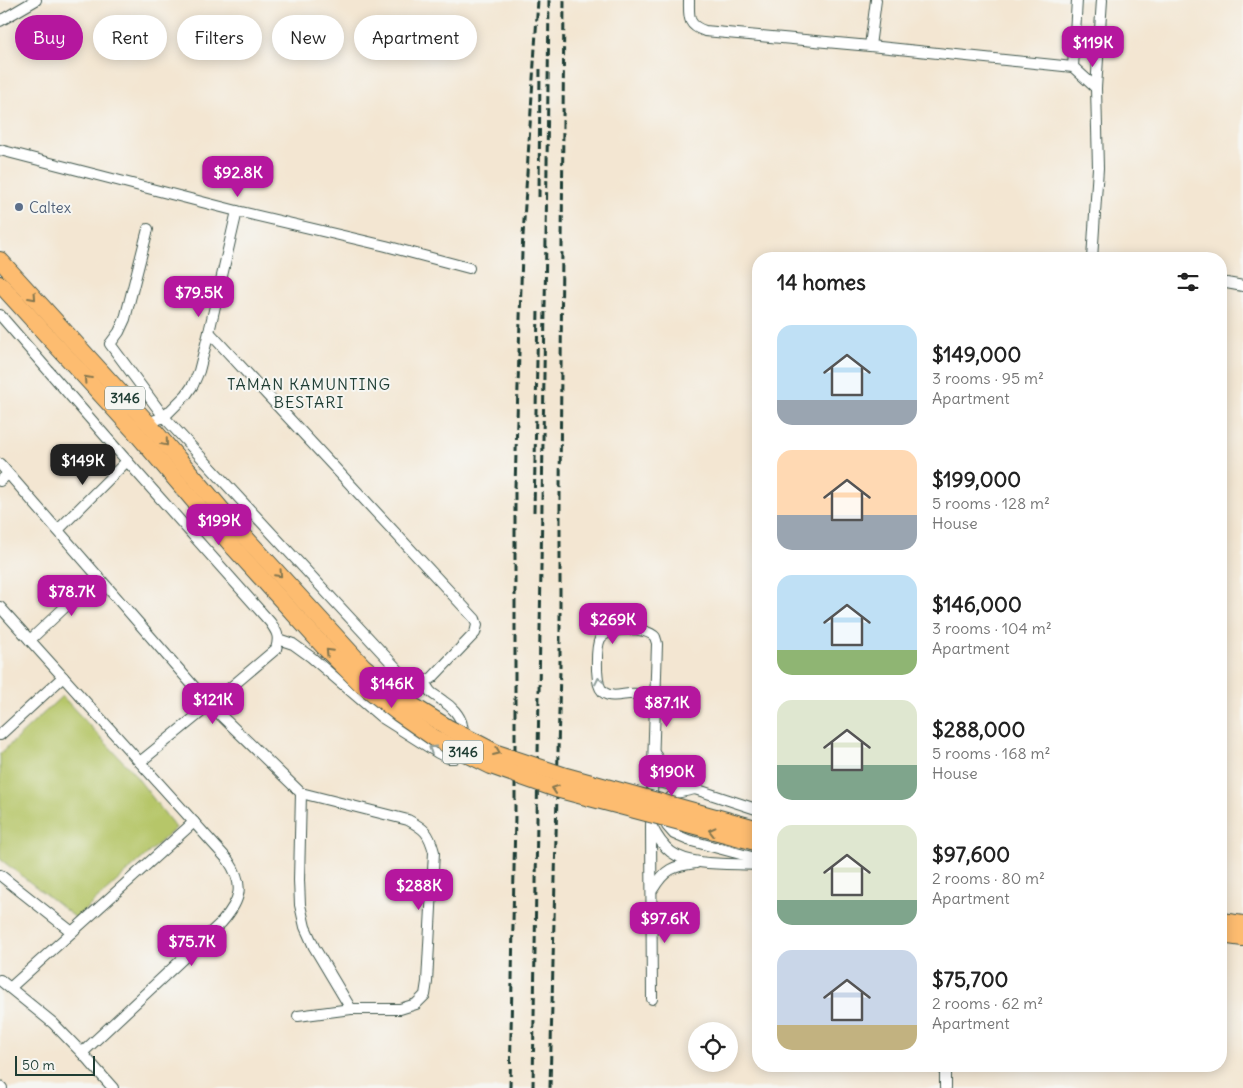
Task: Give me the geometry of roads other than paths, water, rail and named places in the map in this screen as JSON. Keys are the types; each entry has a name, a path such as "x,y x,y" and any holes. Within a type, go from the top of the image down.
{"main road":[{"name":"3146","path":"0,260 147,422 240,543 325,648 361,684 398,713 434,738 491,766 556,789 752,841"},
{"name":"3146","path":"0,284 136,433 240,543 363,666 407,702 447,727 497,753 566,776 752,827"},
{"path":"1227,922 1243,924"},
{"path":"1227,936 1243,938"}],"street":[{"path":"0,21 36,0"},
{"path":"690,0 689,16 691,23 705,31 1073,67 1096,88"},
{"path":"870,46 876,0"},
{"path":"1073,67 1076,0"},
{"path":"1092,252 1098,168 1096,88 1102,0"},
{"path":"0,150 470,268"},
{"path":"147,422 153,422 164,416 186,395 193,385 209,332 237,211"},
{"path":"148,229 125,319 119,332 110,344 164,416 401,673 416,682 425,682 432,678 475,633 477,625 475,619 209,332"},
{"path":"1227,283 1243,286"},
{"path":"0,315 277,632 278,642 276,649 140,762"},
{"path":"58,530 127,461"},
{"path":"0,464 210,705 300,793 408,820 422,827 430,838 434,852 428,982 425,994 416,1004 400,1009 351,1010 298,1016"},
{"path":"0,481 8,474"},
{"path":"30,640 98,576"},
{"path":"0,607 228,860 235,870 239,884 238,896 231,911 222,922 82,1053"},
{"path":"652,998 651,827 657,644 655,637 648,632 640,630 627,629 607,632 600,639 598,648 598,686 608,695 636,694 655,702"},
{"path":"278,639 292,644 311,657 381,717 438,753 448,758 454,758 458,754 463,725 456,712 443,700 433,695 428,690 425,682"},
{"path":"0,735 63,677"},
{"path":"654,753 670,775 695,788 752,808"},
{"path":"653,781 695,788"},
{"path":"695,788 676,793 670,798 665,814 667,826 674,834 688,840 752,857"},
{"path":"300,793 300,905 305,926 314,946 351,1010"},
{"path":"10,988 194,822"},
{"path":"651,827 660,843 672,853 686,859 702,862 752,865"},
{"path":"652,890 665,873 675,867 702,862"},
{"path":"0,875 72,932"},
{"path":"0,980 53,1023 113,1088"},
{"path":"945,1072 945,1088"}],"railway":[{"path":"510,1088 515,815 515,487 522,252 538,0"},
{"path":"533,1088 549,0"},
{"path":"550,1088 560,669 564,0"},
{"path":"539,197 540,65"},
{"path":"534,512 538,310"}],"place":[{"name":"Caltex","path":"19,207"}],"district":[{"name":"TAMAN KAMUNTING BESTARI","path":"309,393"}]}
